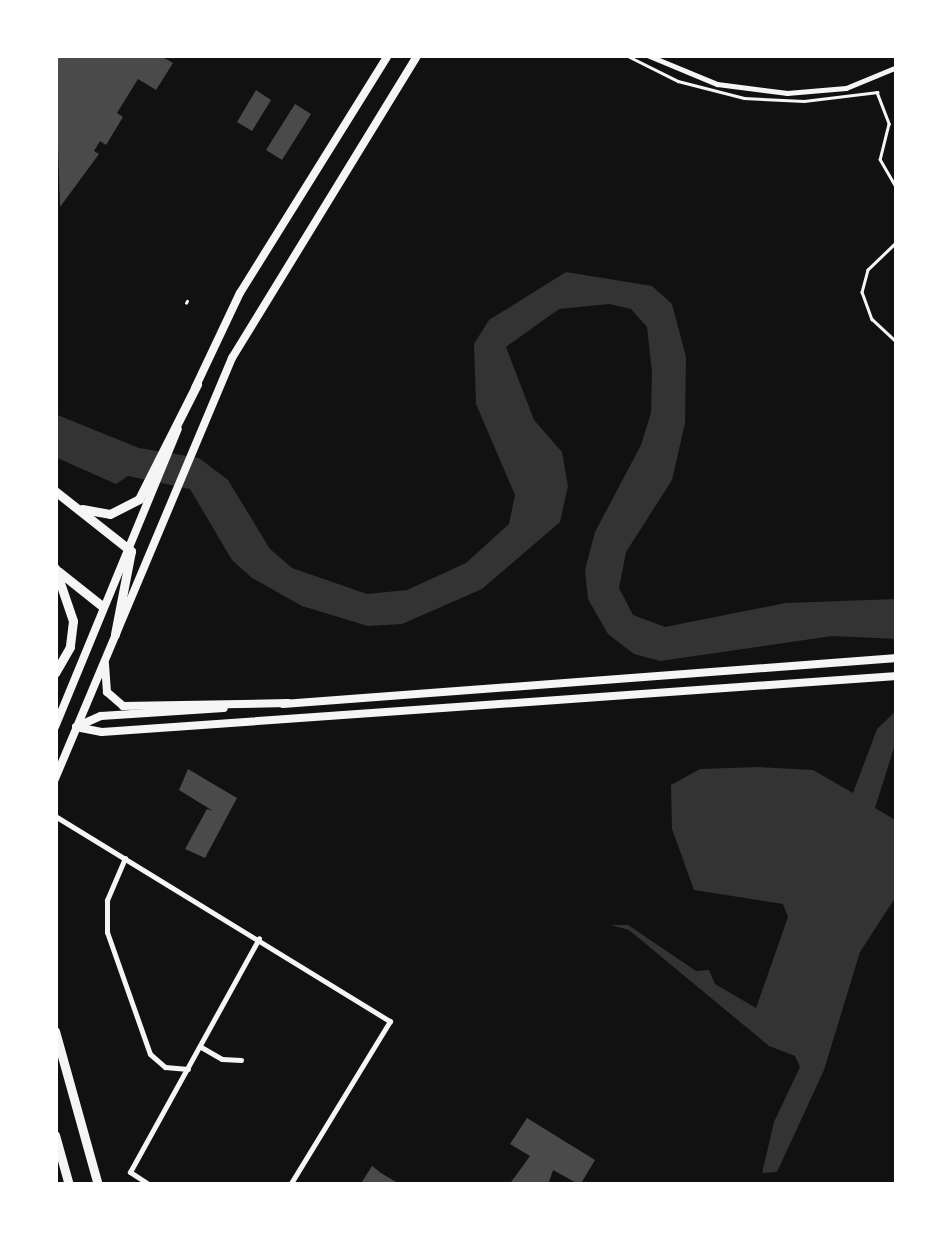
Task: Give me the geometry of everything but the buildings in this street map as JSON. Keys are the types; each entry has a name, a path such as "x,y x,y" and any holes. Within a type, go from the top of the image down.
{"highway":[{"path":"82,509 118,512 134,504 150,488 197,384"},
{"path":"55,491 128,546 132,563 115,634"},
{"path":"55,568 102,606"},
{"path":"55,568 74,620 70,647 55,673"},
{"path":"55,1031 98,1185"},
{"path":"55,1135 68,1185"}],"main road":[{"path":"197,384 240,294 388,55"},
{"path":"55,779 192,446 256,318 418,55"},
{"path":"150,488 55,727 102,732 897,676"},
{"path":"105,658 107,692 122,706 288,703"},
{"path":"76,727 101,716 897,658"}],"street":[{"path":"647,55 717,84 787,93 846,88 897,67"},
{"path":"55,816 390,1021 290,1185"},
{"path":"126,857 107,900 107,932 150,1054 165,1068 188,1069"},
{"path":"150,1185 130,1172 259,938"},
{"path":"200,1046 222,1060 241,1060"}],"path":[{"path":"871,92 879,95 889,124 880,160 897,189"},
{"path":"897,242 868,270 862,292 872,319 897,342"}],"shaded area":[{"path":"566,272 652,286 672,304 686,357 685,423 672,480 626,552 619,588 633,615 665,627 786,603 897,599 897,639 832,636 660,661 634,654 608,634 588,599 585,570 595,532 641,445 651,413 652,372 647,327 631,309 609,304 559,309 506,347 534,420 562,452 568,486 560,522 482,589 402,624 368,626 302,606 252,578 232,560 190,489 128,476 116,484 55,457 55,414 139,448 199,458 228,480 270,549 292,568 367,594 407,590 466,563 509,524 515,495 476,404 474,344 489,320"},
{"path":"897,710 897,738 875,808 897,821 897,895 860,952 824,1070 777,1172 762,1173 774,1122 800,1067 795,1056 769,1046 629,930 611,925 628,925 696,971 709,970 715,984 756,1008 788,917 783,904 694,890 672,829 671,785 700,769 758,767 813,770 853,793 877,729"}]}
